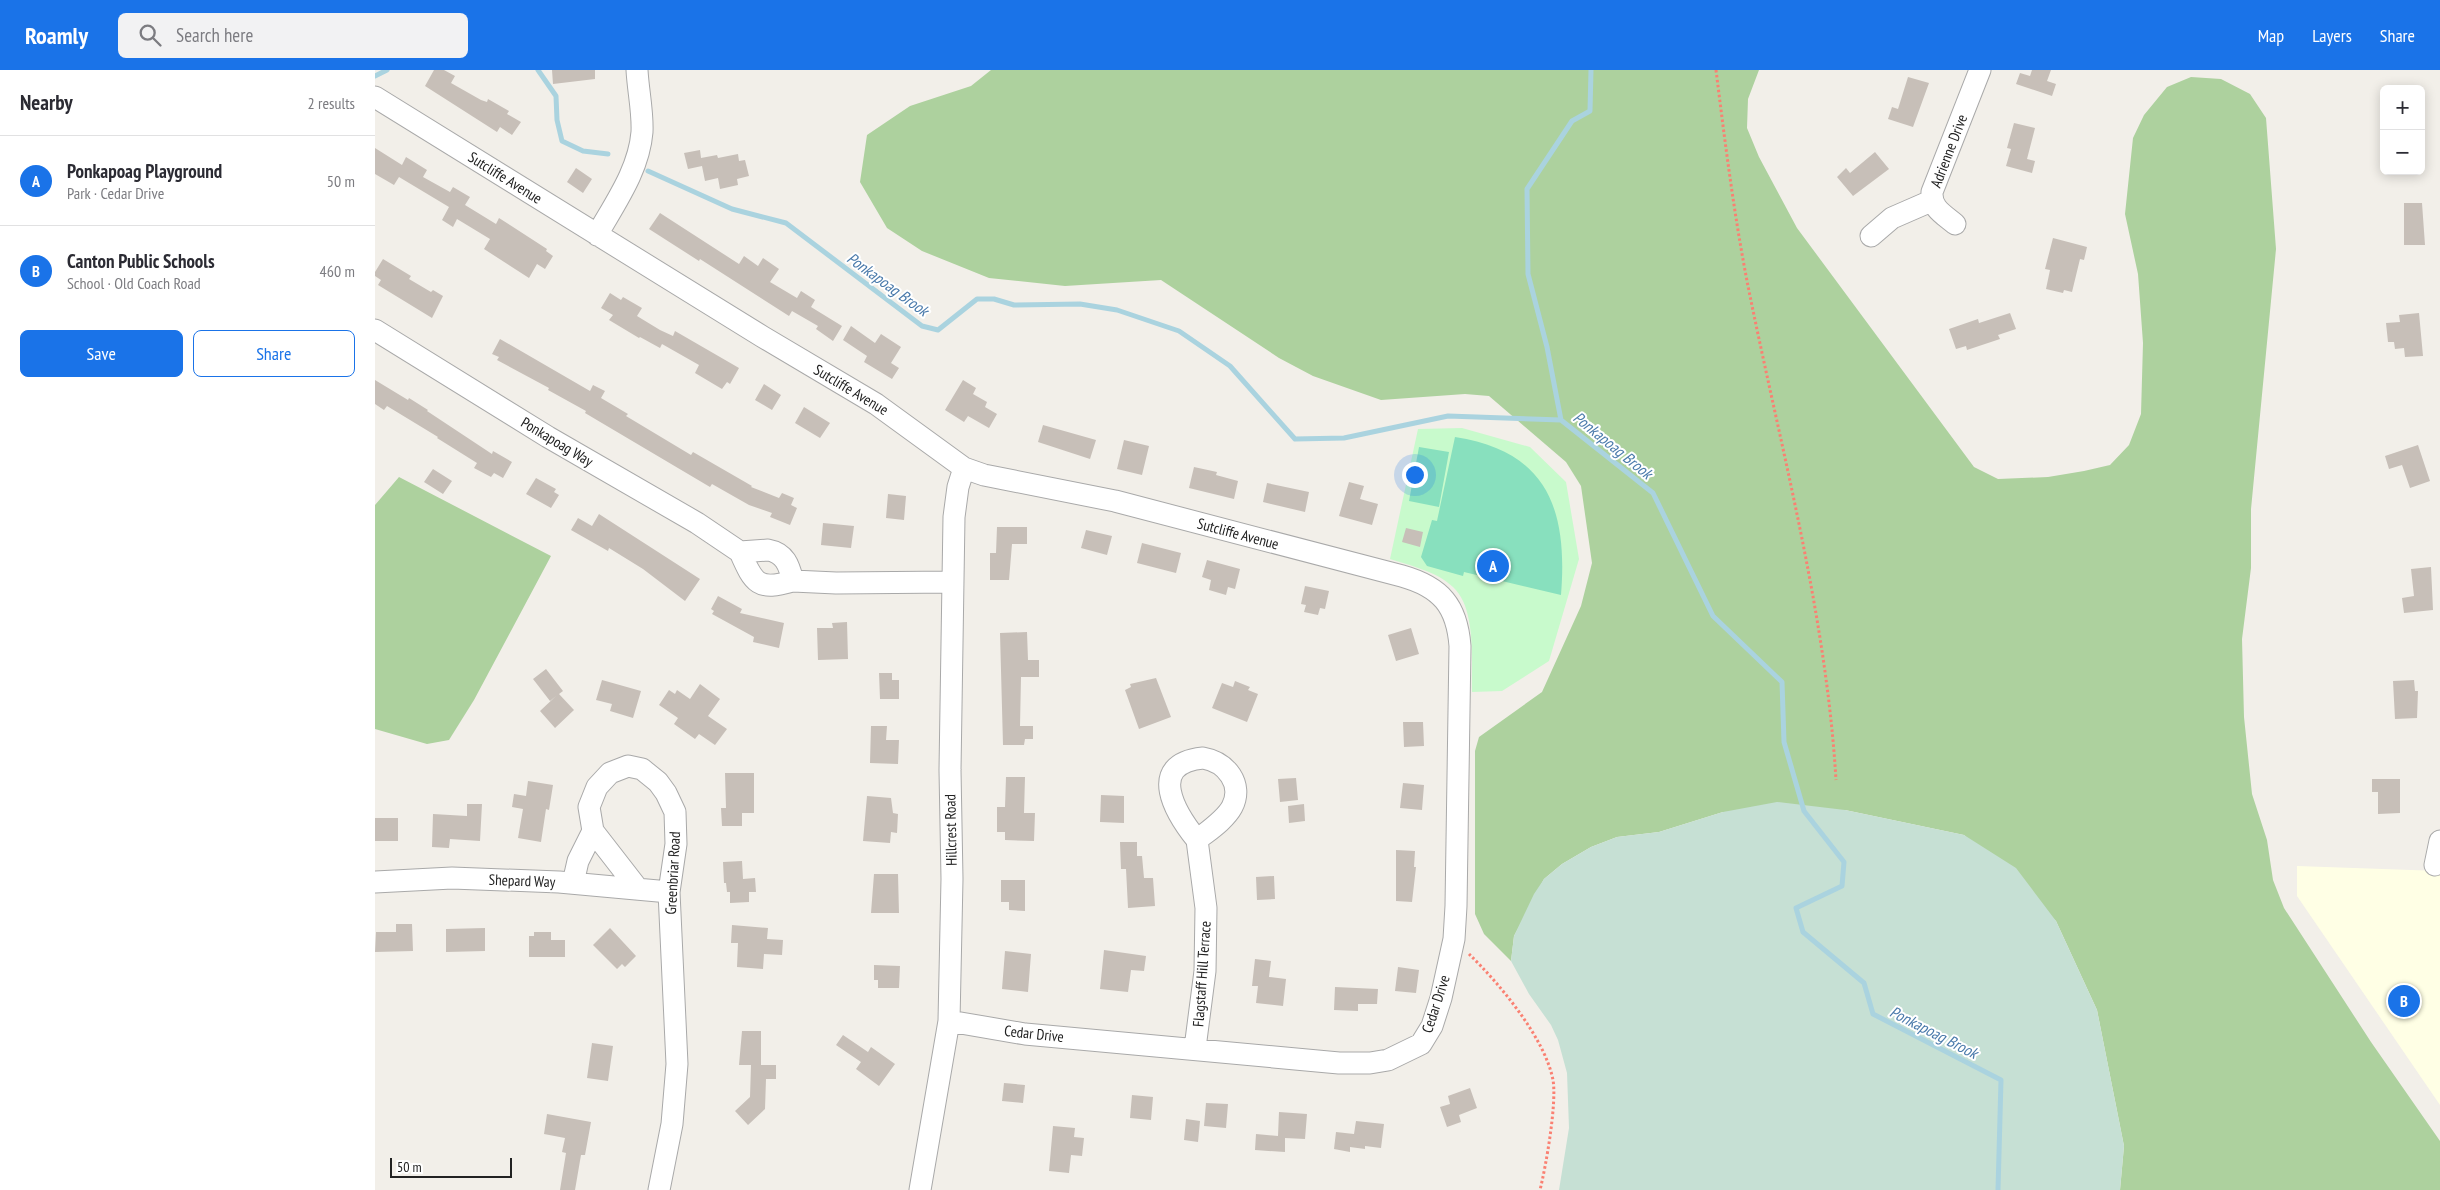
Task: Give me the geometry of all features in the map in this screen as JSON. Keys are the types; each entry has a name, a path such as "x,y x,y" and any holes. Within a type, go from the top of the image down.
{"street":[{"path":"597,235 635,165 640,146 642,131 637,70"},
{"name":"Adrienne Drive","path":"1955,224 1937,210 1931,201 1932,192 1980,70"},
{"name":"Sutcliffe Avenue","path":"375,97 597,235 876,404 964,468 984,475 1115,502 1372,568"},
{"path":"1871,236 1892,218 1931,201"},
{"name":"Ponkapoag Way","path":"375,330 548,437 697,523 740,552"},
{"name":"Hillcrest Road","path":"919,1190 949,1021 952,879 950,770 954,517 957,487 964,468"},
{"path":"793,581 787,562 777,551 740,552 748,570 762,585 771,586 793,581 835,583 953,582"},
{"name":"Cedar Drive","path":"949,1021 1025,1034 1195,1048 1276,1058 1363,1063 1388,1060 1407,1053 1421,1044 1431,1026 1441,998 1454,939 1458,791 1459,646 1457,624 1446,601 1427,586 1415,580 1372,568"},
{"name":"Greenbriar Road","path":"638,889 593,831 589,807 597,787 610,772 628,766 642,769 658,782 666,793 675,812 676,844 669,892 677,1064 672,1124 659,1190"},
{"path":"573,883 579,861 593,831"},
{"name":"Flagstaff Hill Terrace","path":"1195,1048 1205,971 1207,908 1197,840"},
{"path":"2435,865 2440,841"},
{"name":"Shepard Way","path":"375,882 452,878 573,883 669,892"}],"path":[{"path":"1716,70 1748,285 1804,541 1833,729 1837,780"},
{"path":"1454,939 1487,970 1511,1000 1547,1061 1553,1082 1551,1123 1540,1190"}],"shaded area":[{"path":"1777,802 1845,810 1964,835 2016,868 2056,921 2097,1010 2124,1146 2120,1190 1559,1190 1569,1128 1567,1073 1558,1040 1551,1025 1529,994 1511,961 1514,936 1534,894 1544,879 1562,864 1591,847 1617,837 1659,832 1723,812"},
{"path":"2297,866 2440,871 2440,1105 2297,896"}],"green space":[{"path":"991,70 1759,70 1748,99 1747,128 1759,157 1797,228 1974,467 1998,479 2048,477 2110,465 2129,445 2141,414 2143,343 2138,274 2125,214 2133,138 2144,115 2167,87 2191,77 2221,79 2250,94 2266,118 2276,249 2251,509 2251,568 2242,639 2244,717 2252,794 2267,840 2273,880 2284,908 2371,1042 2440,1141 2440,1190 2120,1190 2124,1146 2097,1010 2056,921 1964,835 1845,810 1723,812 1659,832 1617,837 1591,847 1562,864 1544,879 1514,936 1511,961 1484,934 1475,914 1475,751 1479,737 1542,692 1581,606 1592,563 1581,486 1566,462 1489,396 1465,394 1381,400 1313,376 1279,358 1161,280 1065,286 989,278 922,251 887,228 860,182 867,135 910,106 971,86"},
{"path":"1462,428 1530,447 1566,482 1579,559 1549,661 1502,691 1472,692 1472,651 1469,622 1461,597 1453,587 1431,573 1390,559 1418,429"},
{"path":"1455,437 1486,444 1511,456 1531,470 1545,489 1555,511 1560,536 1562,564 1561,595 1464,572 1463,576 1427,566 1421,557 1432,520 1437,521"},
{"path":"1419,447 1449,452 1439,507 1409,501"},
{"path":"399,477 551,556 474,700 449,740 427,744 375,729 375,505"}],"building":[{"path":"434,70 444,70 455,76 451,83 481,100 487,102 488,99 509,111 507,114 521,122 512,135 500,127 497,132 425,86"},
{"path":"552,70 595,70 595,79 553,84"},
{"path":"2032,70 2051,70 2047,81 2056,84 2052,96 2016,84 2020,73 2030,76"},
{"path":"1908,77 1929,83 1913,127 1888,119 1892,107 1898,109"},
{"path":"2014,123 2035,128 2027,159 2035,161 2032,173 2006,166 2011,149 2007,148"},
{"path":"375,148 402,165 406,157 427,170 423,177 450,192 453,187 470,197 465,205 496,224 499,218 547,249 546,251 553,256 545,269 537,264 529,278 484,249 490,239 457,219 453,227 442,220 449,207 399,177 394,185 375,174"},
{"path":"700,150 701,158 717,155 718,158 738,154 739,161 745,160 749,176 737,179 738,185 720,189 718,178 705,181 702,166 688,169 684,153"},
{"path":"1875,152 1889,169 1853,196 1837,177 1846,168 1850,173"},
{"path":"576,168 592,179 583,193 567,182"},
{"path":"2404,203 2422,203 2425,245 2404,245"},
{"path":"660,213 739,264 744,256 758,266 763,258 779,269 770,282 797,298 801,291 815,300 811,307 842,326 833,341 816,329 818,326 792,311 789,316 649,229"},
{"path":"2053,238 2087,247 2084,260 2080,259 2072,292 2064,290 2063,293 2046,289 2050,270 2045,269"},
{"path":"383,259 411,276 409,279 431,292 433,290 443,296 432,318 378,285 381,280 375,276 375,272"},
{"path":"610,293 621,300 623,297 642,308 637,316 660,330 673,336 675,331 739,368 730,384 727,382 722,389 695,373 699,365 662,344 660,348 639,338 609,320 613,315 601,308"},
{"path":"2010,313 2016,329 1998,335 2000,339 1967,350 1966,346 1956,349 1949,329 1978,319 1979,323"},
{"path":"2419,313 2423,356 2405,357 2404,348 2395,349 2394,342 2388,342 2386,323 2400,322 2399,315"},
{"path":"851,326 875,343 881,334 901,347 891,363 899,368 892,379 864,362 867,356 843,340"},
{"path":"500,339 590,391 593,385 605,391 601,398 628,414 626,416 691,455 693,452 751,487 779,498 782,493 794,498 791,505 797,508 790,525 770,517 772,513 749,505 712,484 710,487 585,413 586,411 548,390 549,388 497,360 499,357 492,354"},
{"path":"375,380 428,410 492,454 493,451 512,462 503,478 494,473 491,477 474,468 477,463 438,437 387,406 384,410 375,404"},
{"path":"963,380 976,388 973,394 987,402 985,407 997,414 989,428 968,416 964,422 945,410"},
{"path":"764,384 781,395 772,410 755,400"},
{"path":"804,407 830,423 820,438 795,423"},
{"path":"1043,425 1096,440 1090,459 1038,442"},
{"path":"1124,440 1149,446 1142,475 1117,469"},
{"path":"2418,445 2430,481 2410,488 2402,465 2389,469 2385,456"},
{"path":"1194,467 1217,472 1216,475 1238,481 1234,499 1189,488"},
{"path":"433,469 452,481 443,494 424,482"},
{"path":"536,478 556,489 554,492 559,495 551,508 526,494"},
{"path":"1349,482 1364,486 1360,499 1378,504 1372,525 1339,516"},
{"path":"1267,483 1309,492 1305,512 1263,502"},
{"path":"888,494 906,496 904,520 886,518"},
{"path":"599,514 700,579 685,601 643,569 609,548 608,551 571,530 578,518 592,526"},
{"path":"823,523 854,526 851,548 821,545"},
{"path":"997,527 1027,527 1027,544 1012,544 1009,580 990,580 990,553 996,553"},
{"path":"1406,528 1423,532 1420,547 1402,542"},
{"path":"1086,530 1112,536 1107,555 1081,548"},
{"path":"1142,543 1181,553 1176,573 1137,563"},
{"path":"1207,560 1240,569 1235,589 1228,587 1226,595 1209,590 1211,580 1202,577"},
{"path":"2431,567 2433,610 2404,613 2402,598 2414,596 2411,569"},
{"path":"1305,586 1329,591 1325,609 1320,608 1318,615 1304,612 1306,605 1301,604"},
{"path":"718,596 742,609 740,613 784,623 779,648 753,642 754,637 712,614 714,611 711,609"},
{"path":"847,622 848,659 818,660 817,628 833,628 832,623"},
{"path":"1411,628 1419,654 1396,661 1388,635"},
{"path":"1027,632 1028,660 1039,660 1039,677 1021,677 1020,726 1033,726 1033,739 1025,739 1024,745 1003,745 1000,633"},
{"path":"546,669 563,691 559,694 574,710 555,728 540,711 556,696 550,701 533,679"},
{"path":"879,673 892,673 892,680 899,680 899,699 880,699"},
{"path":"1156,678 1171,717 1139,729 1125,690 1131,687 1130,684"},
{"path":"602,680 641,691 633,718 610,711 612,704 596,700"},
{"path":"2414,680 2415,691 2418,691 2417,718 2395,719 2393,681"},
{"path":"1235,681 1250,687 1248,690 1258,694 1247,722 1212,708 1222,683 1233,687"},
{"path":"700,684 720,699 708,716 727,729 715,745 699,734 695,739 674,724 678,718 659,705 669,690 675,694 677,690 690,699"},
{"path":"1403,722 1423,722 1424,746 1404,747"},
{"path":"871,726 887,726 886,740 899,740 898,764 870,763"},
{"path":"725,773 754,773 754,813 742,813 742,826 722,826 721,808 726,808"},
{"path":"1006,777 1025,777 1024,813 1035,813 1034,841 1005,840 1005,832 997,832 997,807 1005,807"},
{"path":"1296,778 1298,800 1280,802 1278,779"},
{"path":"2372,779 2400,779 2400,813 2378,814 2378,792 2372,792"},
{"path":"528,781 553,785 549,810 546,809 541,842 518,838 523,809 512,807 514,794 526,796"},
{"path":"1403,783 1424,785 1422,810 1400,808"},
{"path":"1101,795 1124,796 1124,823 1100,822"},
{"path":"867,796 891,798 893,813 898,814 897,833 891,832 890,843 863,841"},
{"path":"467,804 482,804 480,841 450,839 449,848 432,847 433,814 467,816"},
{"path":"1304,804 1305,821 1289,823 1288,806"},
{"path":"375,818 398,818 398,841 375,841"},
{"path":"1120,842 1137,842 1137,856 1142,856 1144,878 1153,878 1155,906 1128,908 1126,869 1121,869"},
{"path":"1396,850 1415,851 1414,867 1416,867 1412,902 1396,901"},
{"path":"742,861 743,879 755,878 756,892 749,892 749,902 730,903 730,892 727,892 726,883 724,883 723,862"},
{"path":"874,874 898,874 899,913 871,913"},
{"path":"1274,876 1275,899 1257,900 1256,877"},
{"path":"1001,880 1025,880 1025,911 1009,910 1009,902 1001,902"},
{"path":"396,924 412,924 413,951 375,952 376,932 396,932"},
{"path":"732,925 768,928 767,939 783,940 782,955 764,954 763,969 737,967 738,943 731,943"},
{"path":"485,928 485,951 446,952 446,929"},
{"path":"610,928 636,956 625,967 622,964 617,969 593,945"},
{"path":"534,932 551,932 551,940 565,940 565,957 529,957 529,936 534,936"},
{"path":"1104,950 1146,956 1144,971 1131,970 1128,992 1100,989"},
{"path":"1005,951 1031,954 1028,992 1002,989"},
{"path":"1255,959 1271,961 1269,977 1286,979 1283,1006 1256,1003 1258,986 1252,986"},
{"path":"874,965 900,966 899,988 878,988 878,980 874,980"},
{"path":"1398,967 1419,970 1416,993 1395,991"},
{"path":"1335,987 1378,989 1377,1004 1358,1004 1358,1011 1334,1010"},
{"path":"742,1031 761,1031 761,1065 776,1065 776,1079 766,1079 765,1109 748,1125 735,1111 750,1097 751,1065 739,1065"},
{"path":"843,1035 868,1052 871,1047 895,1064 879,1086 856,1069 861,1062 836,1045"},
{"path":"592,1043 613,1046 608,1081 587,1078"},
{"path":"1004,1083 1025,1085 1023,1103 1002,1101"},
{"path":"1470,1088 1477,1108 1459,1115 1461,1122 1447,1127 1440,1107 1450,1104 1448,1096"},
{"path":"1132,1095 1153,1097 1151,1120 1130,1118"},
{"path":"1206,1103 1228,1104 1226,1128 1204,1126"},
{"path":"1279,1112 1307,1114 1305,1139 1285,1138 1285,1152 1255,1150 1256,1134 1278,1136"},
{"path":"547,1114 591,1122 585,1155 581,1155 575,1190 560,1190 566,1153 562,1152 565,1138 544,1134"},
{"path":"1186,1119 1200,1121 1198,1142 1184,1140"},
{"path":"1356,1121 1384,1124 1381,1148 1365,1146 1365,1149 1350,1147 1350,1152 1334,1149 1336,1132 1354,1134"},
{"path":"1053,1126 1075,1128 1074,1137 1084,1138 1082,1156 1071,1155 1069,1173 1049,1171"}],"waterway":[{"name":"Ponkapoag Brook","path":"375,76 387,70"},
{"name":"Ponkapoag Brook","path":"538,70 556,96 557,120 562,141 583,151 608,154"},
{"path":"1561,420 1547,347 1528,274 1527,189 1572,121 1590,111 1591,70"},
{"name":"Ponkapoag Brook","path":"648,171 732,209 786,223 922,326 938,330 977,299 994,299 1014,305 1080,304 1117,310 1179,331 1230,366 1295,439 1344,438 1448,416 1561,420 1653,493 1713,616 1782,682 1784,742 1804,811 1844,862 1842,886 1796,908 1803,932 1864,983 1873,1014 2001,1080 1998,1190"}],"place":[{"name":"Ponkapoag Playground","path":"1493,566"},
{"name":"Canton Public Schools","path":"2404,1001"}]}
